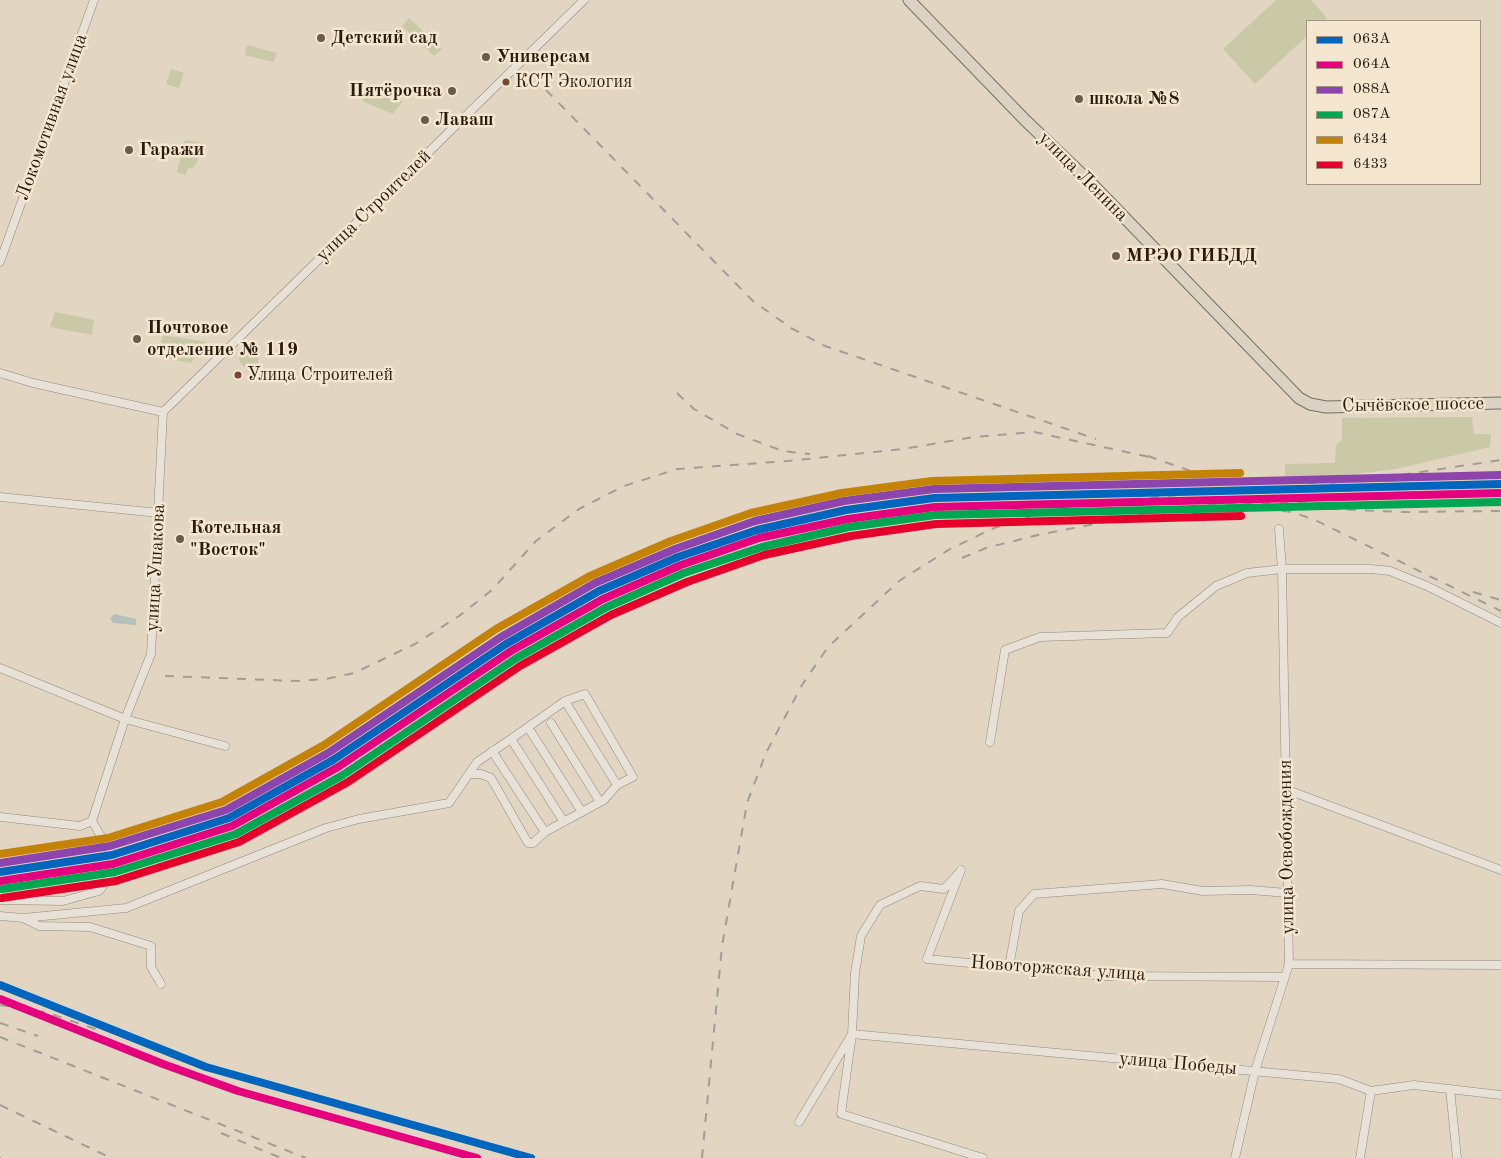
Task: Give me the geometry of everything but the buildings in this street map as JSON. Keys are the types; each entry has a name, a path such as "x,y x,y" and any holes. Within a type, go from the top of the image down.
{"main road":[{"name":"улица Ленина","path":"909,0 1025,120 1093,185 1279,380 1299,398 1310,404 1326,407"},
{"name":"Сычёвское шоссе","path":"1326,407 1501,403"}],"street":[{"name":"Локомотивная улица","path":"0,262 94,0"},
{"name":"улица Строителей","path":"163,412 584,0"},
{"path":"0,373 34,383 163,412"},
{"name":"улица Ушакова","path":"92,821 124,719 148,663 153,641 163,412"},
{"path":"0,497 159,513"},
{"name":"улица Освобождения","path":"1235,1158 1255,1071 1289,964 1282,569 1279,529"},
{"path":"990,742 1005,650 1040,638 1167,633 1178,617 1216,586 1248,573 1282,569 1371,569 1390,571 1501,622"},
{"path":"0,668 124,719 225,746"},
{"path":"0,916 23,918 126,908 326,828 358,819 449,803 469,774 478,762 565,701 585,694 633,777 617,785 600,802 545,832 533,843 528,843 491,778 481,774 469,774"},
{"path":"565,701 617,785"},
{"path":"551,723 600,802"},
{"path":"531,732 582,812"},
{"path":"511,739 564,822"},
{"path":"492,751 545,832"},
{"path":"1285,789 1501,870"},
{"path":"0,817 80,826 92,821 112,855 110,877 99,891 63,901 0,900"},
{"name":"Новоторжская улица","path":"852,1034 855,973 861,936 880,905 920,886 944,889 962,870 927,959 1106,976 1284,977"},
{"path":"1009,967 1019,911 1034,894 1162,884 1203,891 1251,890 1287,893"},
{"path":"23,918 39,926 90,927 151,946 152,967 161,984"},
{"path":"1289,964 1501,965"},
{"path":"799,1122 852,1034"},
{"path":"852,1034 841,1114 983,1158"},
{"name":"улица Победы","path":"852,1034 1338,1079 1371,1091 1414,1085 1501,1095"},
{"path":"1450,1089 1457,1158"},
{"path":"1360,1158 1371,1091"}],"green space":[{"path":"1276,0 1311,0 1327,18 1324,20 1306,20 1306,37 1255,84 1223,49"},
{"path":"409,18 442,49 434,56 402,26"},
{"path":"247,45 276,53 274,62 245,55"},
{"path":"171,69 184,73 179,88 166,84"},
{"path":"372,88 403,101 393,114 362,101"},
{"path":"188,140 206,144 194,167 188,168 186,175 177,172 184,142"},
{"path":"55,312 94,320 92,335 50,327"},
{"path":"163,335 207,342 191,363 159,357"},
{"path":"249,348 256,351 259,358 256,365 249,368 242,365 239,358 242,351"},
{"path":"1472,417 1474,434 1491,434 1490,447 1396,469 1329,477 1285,477 1285,464 1335,463 1336,445 1342,439 1342,418"}],"shaded area":[{"path":"115,614 136,619 136,625 113,623 110,618"}],"railway":[{"path":"546,90 753,301 791,328 825,346 1096,439"},
{"path":"677,393 694,409 737,434 783,451 810,454"},
{"path":"165,676 298,681 326,679 354,673 415,644 459,616 492,590 536,541 579,509 624,486 677,469 788,461 903,449 974,437 1034,432 1154,458"},
{"path":"1148,456 1205,476 1228,481 1248,483 1324,483"},
{"path":"1330,483 1380,478 1501,460"},
{"path":"702,1158 722,946 747,803 766,753 802,685 828,647 899,581 950,549 994,528 1049,510 1091,503 1234,490"},
{"path":"962,558 986,548 1038,535 1182,507 1239,503 1320,503"},
{"path":"1311,508 1401,512 1501,511"},
{"path":"1264,509 1292,512 1315,520 1501,611"},
{"path":"1473,592 1501,600"},
{"path":"0,1005 45,1012 104,1032"},
{"path":"0,1023 38,1036"},
{"path":"0,1037 306,1158"},
{"path":"0,1105 111,1158"},
{"path":"221,1133 281,1158"}],"transit line":[{"name":"6434","path":"0,854 108,838 222,802 324,745 496,629 590,576 671,541 751,513 842,493 932,481 1240,473"},
{"name":"088А","path":"0,863 110,846 226,810 328,753 501,637 595,583 675,549 755,521 844,501 934,489 1501,475"},
{"name":"063А","path":"0,872 112,855 229,818 333,760 506,644 599,591 678,557 757,530 846,510 934,498 1501,484"},
{"name":"064А","path":"1,881 113,864 232,826 338,767 511,651 603,599 681,565 759,538 848,519 935,507 1501,493"},
{"name":"087А","path":"2,889 115,872 236,834 343,775 515,659 607,607 684,573 762,547 849,527 935,515 1501,502"},
{"name":"6433","path":"2,898 116,881 239,842 348,782 520,666 611,615 687,582 764,555 851,536 936,524 1241,516"},
{"name":"063А","path":"0,985 206,1067 531,1158"},
{"name":"064А","path":"0,999 163,1064 238,1091 477,1158"}],"place":[{"name":"Детский сад","path":"321,38"},
{"name":"Универсам","path":"486,57"},
{"name":"КСТ Экология","path":"506,82"},
{"name":"Пятёрочка","path":"452,91"},
{"name":"школа №8","path":"1079,99"},
{"name":"Лаваш","path":"425,120"},
{"name":"Гаражи","path":"129,150"},
{"name":"МРЭО ГИБДД","path":"1116,256"},
{"name":"Почтовое отделение № 119","path":"137,339"},
{"name":"Улица Строителей","path":"238,375"},
{"name":"Котельная \"Восток\"","path":"180,539"}]}
